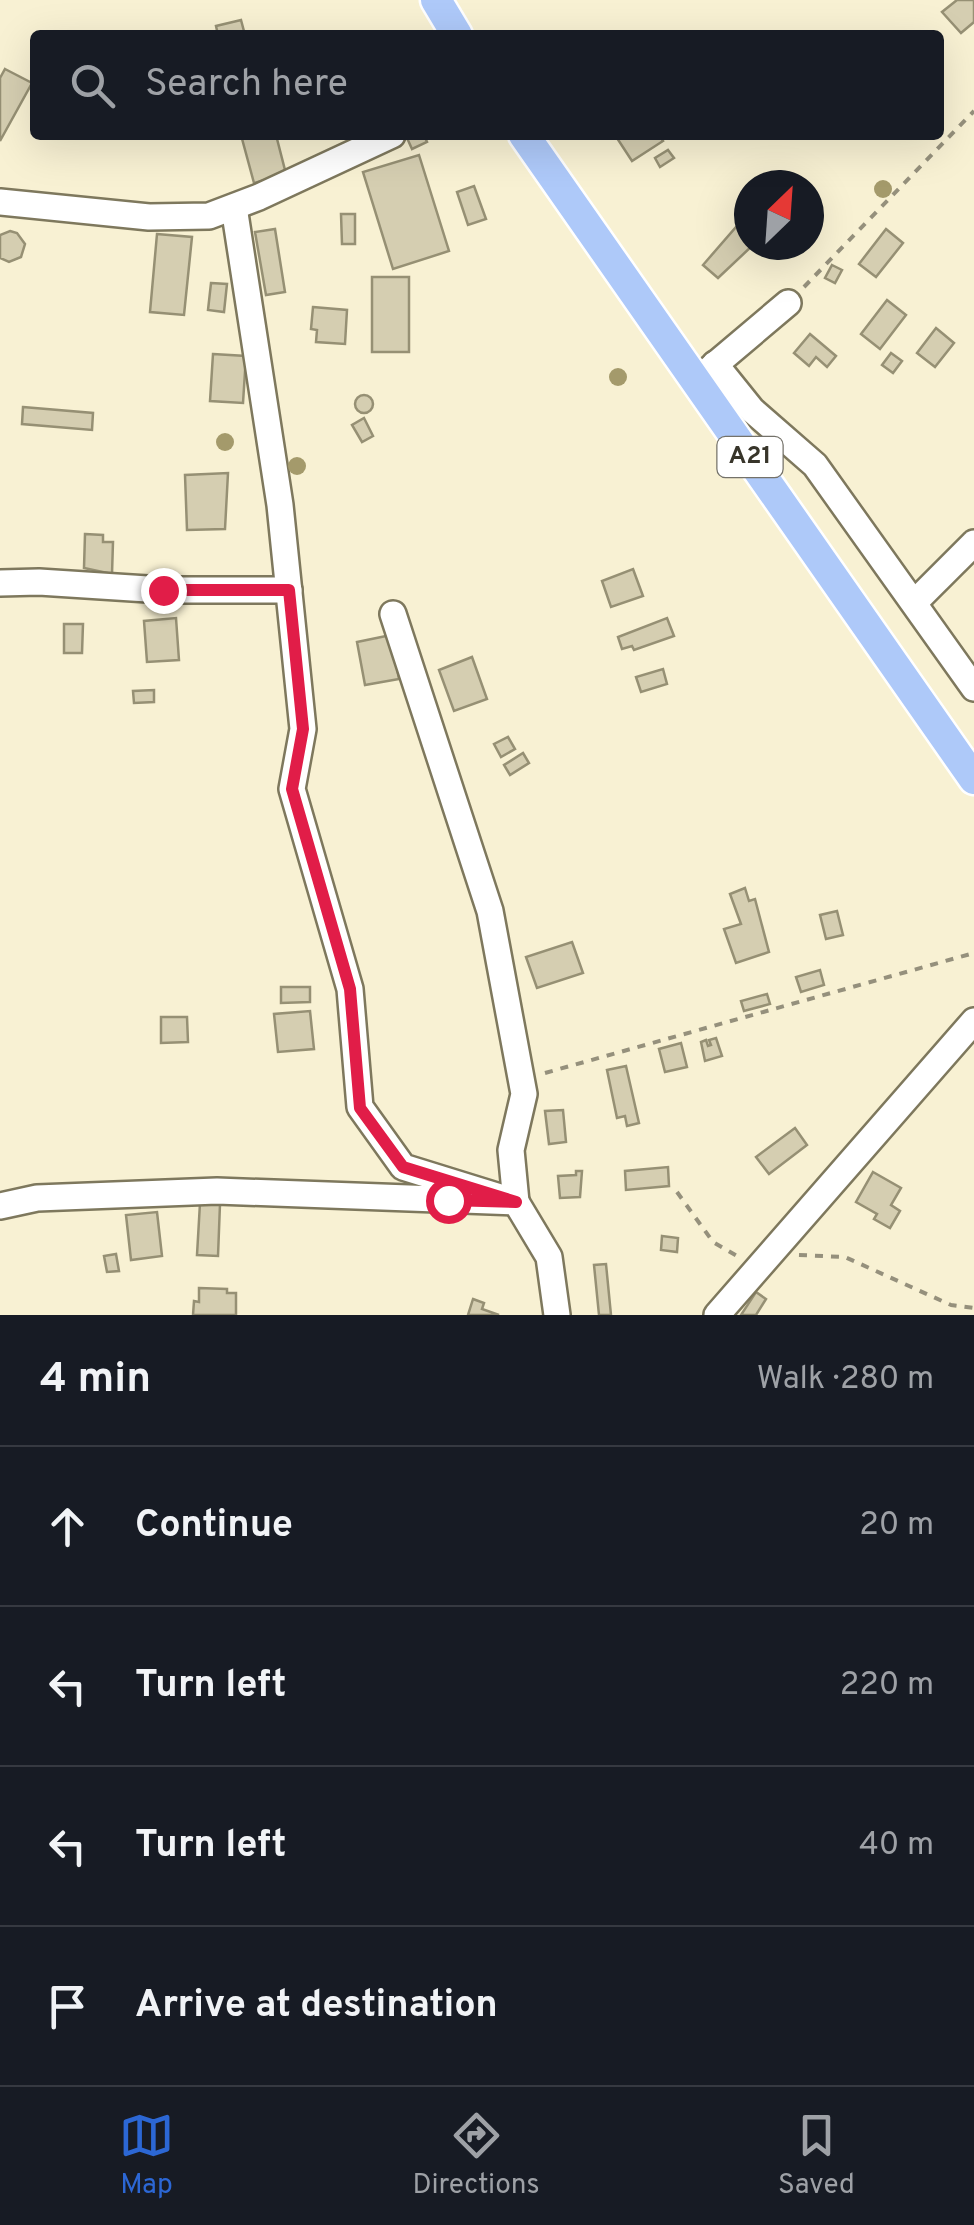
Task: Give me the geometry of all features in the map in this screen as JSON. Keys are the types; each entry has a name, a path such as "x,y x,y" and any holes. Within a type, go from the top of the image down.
{"main road":[{"path":"436,0 454,30"},
{"name":"A21","path":"528,140 706,372 974,779"}],"street":[{"path":"0,202 149,217 209,216 381,140"},
{"path":"234,206 280,505 303,729 292,789 350,989 360,1108 403,1167 516,1202"},
{"path":"788,302 706,372 815,464 974,688"},
{"path":"915,602 974,544"},
{"path":"0,583 163,590 289,590"},
{"path":"393,614 490,911 524,1094 511,1150 516,1202 549,1257 557,1315"},
{"path":"717,1315 974,1021"},
{"path":"0,1206 37,1198 217,1191 516,1202"}],"path":[{"path":"788,302 974,111"},
{"path":"520,1079 974,953"},
{"path":"677,1192 713,1242 745,1260 768,1256 846,1257 951,1305 974,1308"}],"building":[{"path":"957,0 974,0 974,22 961,33 942,12"},
{"path":"241,20 244,30 217,30 216,26"},
{"path":"5,69 30,82 30,87 0,141 0,78"},
{"path":"242,140 277,140 286,174 254,183"},
{"path":"408,140 426,140 427,142 412,149"},
{"path":"618,140 662,140 663,141 632,161"},
{"path":"668,150 674,158 660,167 655,158"},
{"path":"419,155 449,251 393,269 363,172"},
{"path":"474,186 486,219 468,225 457,192"},
{"path":"341,214 355,214 355,244 342,244"},
{"path":"275,229 285,292 266,295 255,232"},
{"path":"734,229 734,260 737,260 718,278 703,265"},
{"path":"886,229 903,243 876,277 859,264"},
{"path":"17,233 25,244 21,257 9,262 0,258 0,235"},
{"path":"157,234 192,237 184,315 150,312"},
{"path":"832,265 842,270 835,283 825,278"},
{"path":"372,277 409,277 409,352 372,352"},
{"path":"211,283 227,284 224,312 208,310"},
{"path":"887,300 906,315 880,349 861,334"},
{"path":"313,307 347,310 345,344 316,342 317,330 311,329"},
{"path":"936,328 954,343 935,367 917,353"},
{"path":"810,334 836,356 827,367 816,357 809,366 794,353"},
{"path":"891,353 902,361 893,373 882,365"},
{"path":"213,354 246,356 243,403 210,401"},
{"path":"364,395 373,404 364,413 355,404"},
{"path":"23,407 93,413 92,430 22,424"},
{"path":"364,418 373,436 362,442 352,425"},
{"path":"228,473 225,529 187,530 185,475"},
{"path":"85,534 103,535 103,542 113,542 112,574 84,568"},
{"path":"633,569 643,596 611,607 602,581"},
{"path":"176,618 179,660 147,662 144,621"},
{"path":"667,618 674,636 634,650 632,646 622,649 618,637"},
{"path":"64,624 83,624 82,653 64,653"},
{"path":"391,635 399,679 365,685 357,642"},
{"path":"472,657 487,699 454,711 439,670"},
{"path":"663,669 667,684 641,692 636,677"},
{"path":"154,690 154,702 134,703 133,691"},
{"path":"508,737 515,749 501,757 494,744"},
{"path":"523,753 529,763 510,775 504,765"},
{"path":"745,888 749,901 755,899 769,952 736,963 724,929 741,924 730,894"},
{"path":"837,911 843,935 826,939 820,915"},
{"path":"572,942 583,973 537,988 526,957"},
{"path":"820,970 824,985 801,992 796,977"},
{"path":"281,987 310,987 310,1002 281,1003"},
{"path":"767,994 770,1004 744,1011 741,1001"},
{"path":"310,1011 314,1049 278,1052 274,1014"},
{"path":"161,1017 187,1017 188,1042 161,1043"},
{"path":"716,1038 722,1056 705,1061 701,1042 706,1040 708,1046 709,1040"},
{"path":"681,1043 687,1067 665,1072 659,1049"},
{"path":"626,1066 639,1123 627,1126 625,1116 617,1118 607,1070"},
{"path":"563,1110 566,1142 549,1144 545,1111"},
{"path":"795,1128 807,1145 769,1174 756,1157"},
{"path":"668,1167 669,1186 626,1190 625,1171"},
{"path":"576,1171 582,1171 580,1197 560,1198 558,1176 576,1175"},
{"path":"873,1172 901,1188 891,1205 900,1211 890,1228 874,1219 877,1214 856,1202"},
{"path":"200,1203 220,1204 218,1256 197,1255"},
{"path":"157,1212 162,1256 131,1260 126,1215"},
{"path":"662,1236 678,1238 677,1252 661,1250"},
{"path":"116,1254 119,1271 107,1272 104,1256"},
{"path":"606,1264 611,1315 599,1315 594,1265"},
{"path":"199,1288 236,1293 236,1315 193,1315 194,1301 199,1302"},
{"path":"756,1292 766,1299 756,1315 741,1315"},
{"path":"473,1299 484,1303 482,1309 499,1315 468,1315"}],"route":[{"path":"163,590 289,590 303,729 292,789 350,989 360,1108 403,1167 516,1202 448,1200"}]}
